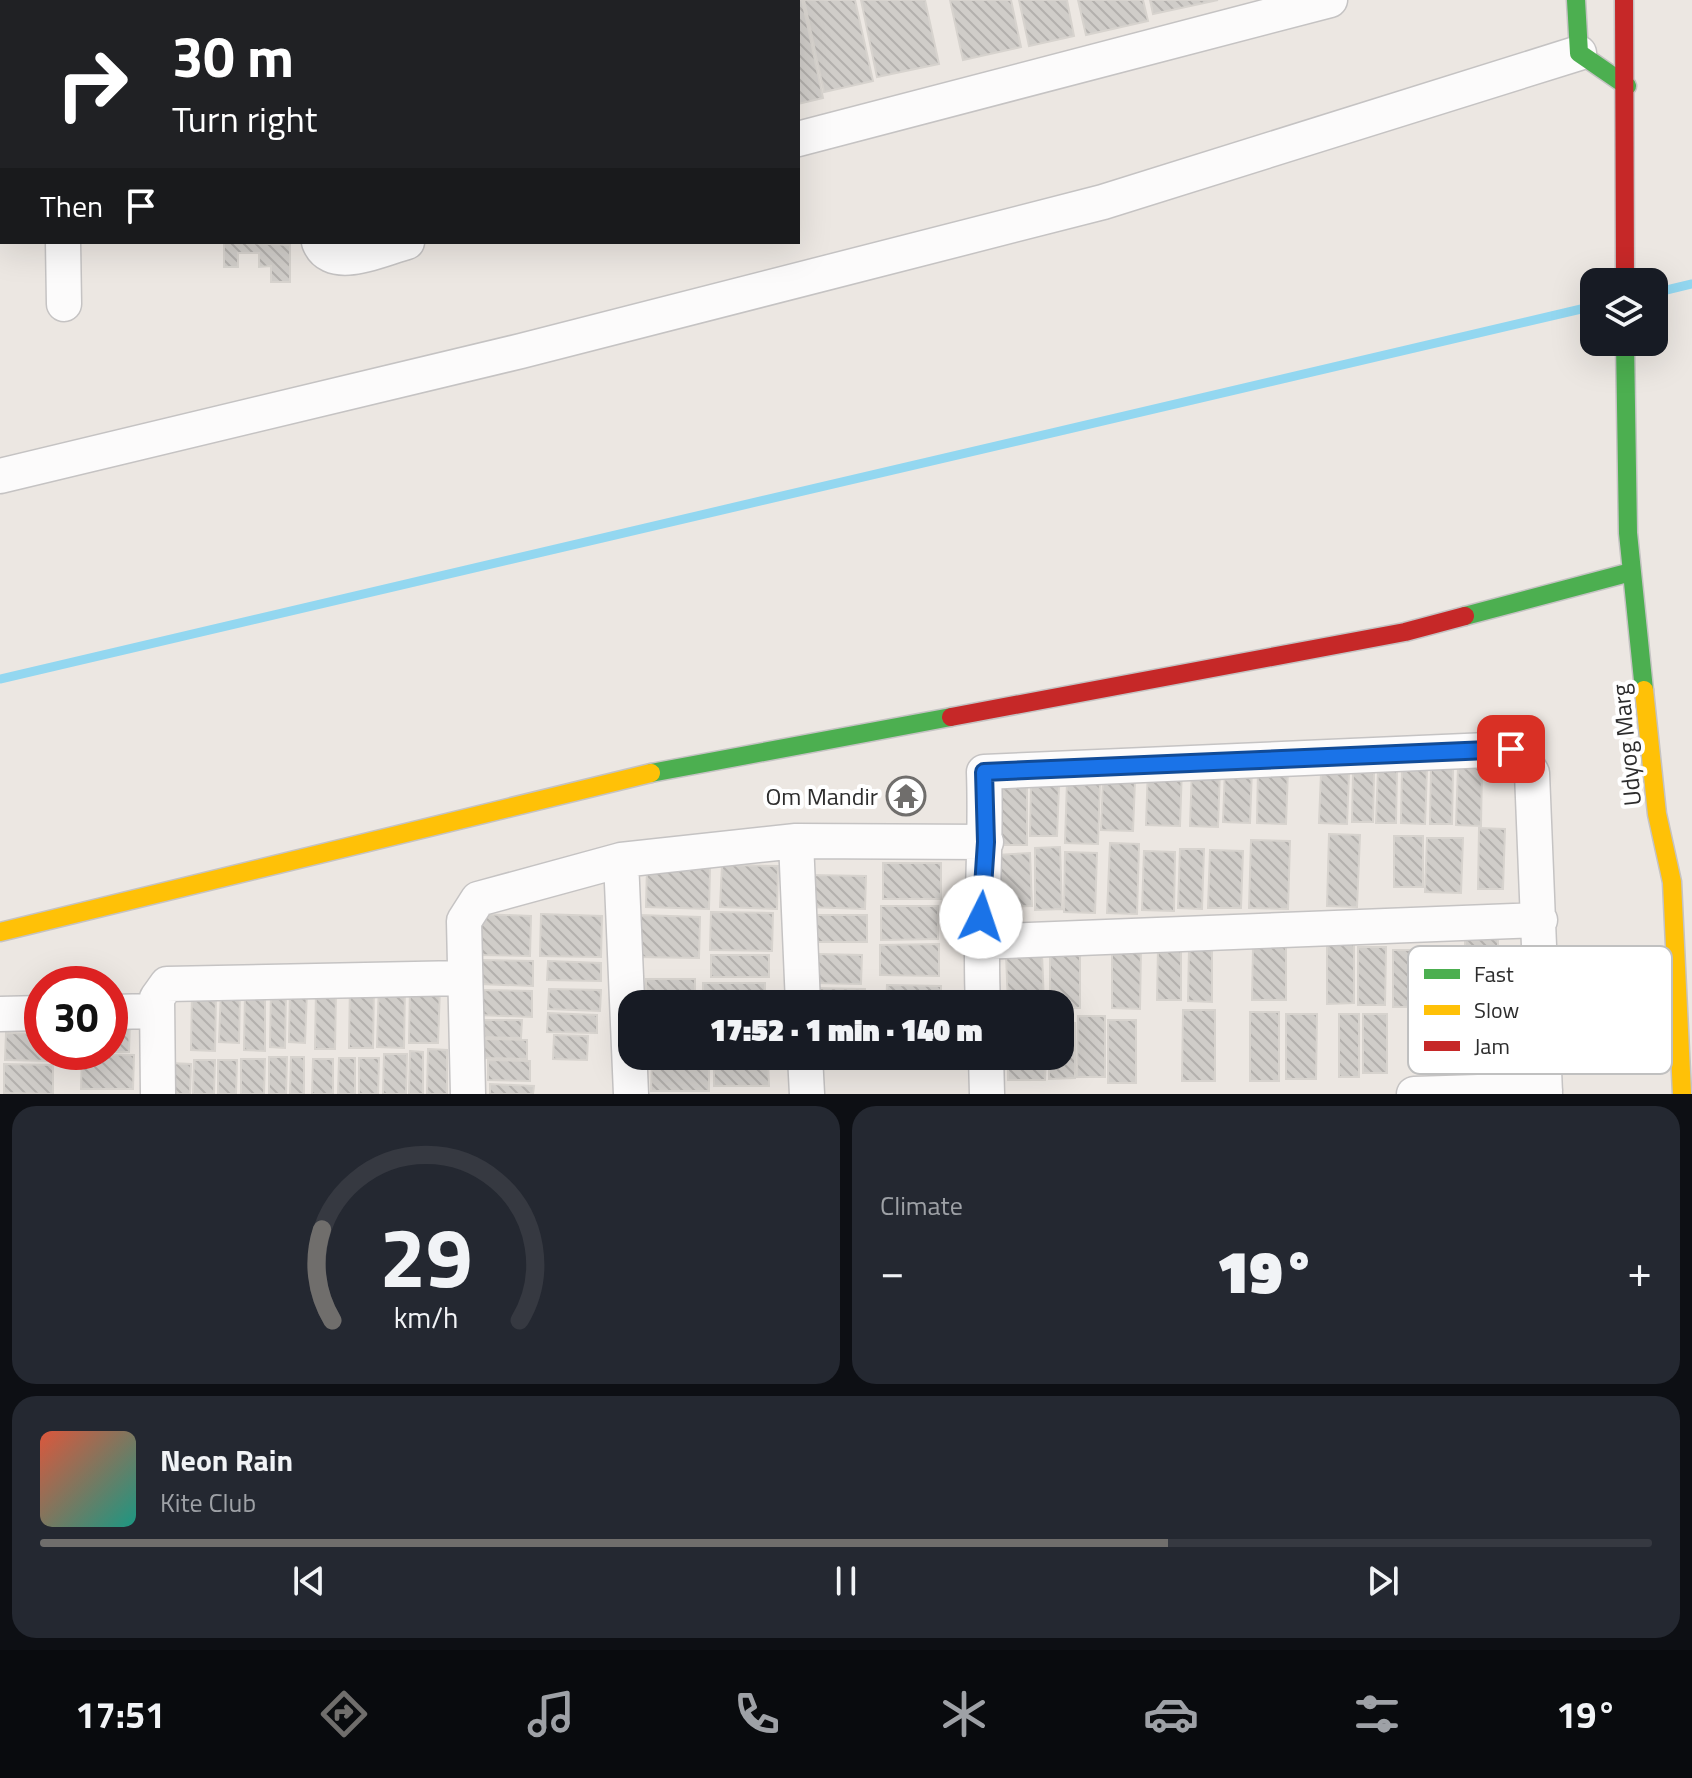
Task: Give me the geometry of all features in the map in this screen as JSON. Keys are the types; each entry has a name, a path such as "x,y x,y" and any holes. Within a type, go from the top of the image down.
{"main road":[{"path":"1576,0 1579,53 1627,86"},
{"path":"1624,0 1627,86 1625,268"},
{"name":"Udyog Marg","path":"1625,356 1631,572 1657,814 1672,882 1682,1094"},
{"path":"0,932 661,771 1405,632 1631,572"},
{"path":"1672,882 1692,936"}],"street":[{"path":"800,138 1261,9 1330,0"},
{"path":"0,476 521,351 1103,202 1579,53"},
{"path":"63,244 64,304"},
{"path":"321,244 333,257 344,259 400,244"},
{"path":"982,990 980,942 986,842 984,772 1511,749 1520,753 1532,773 1541,946"},
{"path":"468,1094 464,921 478,899 621,860 796,841 986,842"},
{"path":"796,841 802,990"},
{"path":"621,860 631,1094"},
{"path":"980,942 1540,920"},
{"path":"158,1094 156,1011 158,993 167,984 464,978"},
{"path":"128,1012 156,1011"},
{"path":"0,1014 24,1013"},
{"path":"806,1070 807,1094"},
{"path":"986,1070 987,1094"},
{"path":"1414,1094 1545,1092"}],"building":[{"path":"800,0 802,0 823,98 800,104"},
{"path":"804,0 855,0 873,81 824,92"},
{"path":"861,0 925,0 939,64 877,77"},
{"path":"950,0 1011,0 1021,47 963,60"},
{"path":"1019,0 1067,0 1074,36 1029,46"},
{"path":"1078,0 1143,0 1148,21 1086,35"},
{"path":"1150,0 1218,0 1153,14"},
{"path":"224,244 290,245 290,282 271,282 271,266 259,267 259,253 238,253 238,267 224,267"},
{"path":"1148,767 1182,767 1180,826 1146,825"},
{"path":"1458,767 1482,767 1481,826 1456,825"},
{"path":"1192,768 1220,769 1218,827 1190,826"},
{"path":"1225,768 1252,769 1250,823 1223,822"},
{"path":"1258,768 1288,769 1286,824 1257,823"},
{"path":"1378,769 1397,770 1396,823 1376,823"},
{"path":"1402,769 1427,769 1425,824 1401,823"},
{"path":"1431,769 1453,769 1452,824 1430,824"},
{"path":"1321,773 1349,773 1347,824 1319,823"},
{"path":"1353,773 1374,773 1373,822 1352,822"},
{"path":"1103,779 1135,780 1133,831 1101,830"},
{"path":"1067,781 1100,782 1098,844 1065,843"},
{"path":"996,782 1027,782 1027,845 996,845"},
{"path":"1031,785 1059,786 1057,836 1030,836"},
{"path":"1479,828 1505,829 1503,889 1478,889"},
{"path":"1329,834 1360,835 1357,907 1327,906"},
{"path":"1394,836 1423,836 1423,887 1394,887"},
{"path":"1427,838 1463,838 1461,893 1425,892"},
{"path":"1251,840 1290,841 1288,909 1249,908"},
{"path":"1110,843 1139,844 1137,914 1107,913"},
{"path":"1060,847 1062,909 1035,910 1035,848"},
{"path":"1180,849 1204,849 1202,909 1178,908"},
{"path":"1210,850 1243,851 1241,908 1208,908"},
{"path":"1144,851 1175,852 1174,911 1142,910"},
{"path":"1065,852 1097,853 1095,913 1064,912"},
{"path":"1030,853 1032,906 999,907 997,855"},
{"path":"883,863 941,863 941,899 883,899"},
{"path":"722,865 778,866 777,909 720,907"},
{"path":"647,866 710,868 709,909 646,907"},
{"path":"808,875 866,876 865,909 807,907"},
{"path":"881,906 938,906 938,939 881,940"},
{"path":"711,912 773,913 772,951 710,950"},
{"path":"481,914 531,916 530,956 479,955"},
{"path":"541,914 602,916 601,957 540,956"},
{"path":"639,915 700,917 699,958 638,957"},
{"path":"813,915 867,915 867,942 812,942"},
{"path":"1465,938 1498,938 1498,946 1465,946"},
{"path":"1327,939 1354,940 1354,1003 1327,1004"},
{"path":"939,944 939,976 880,975 880,945"},
{"path":"1050,945 1080,945 1080,1008 1074,1008 1074,990 1050,990"},
{"path":"1141,946 1140,1009 1112,1008 1112,947"},
{"path":"1253,946 1286,946 1286,1000 1252,1000"},
{"path":"1158,947 1181,947 1181,1000 1157,1000"},
{"path":"1358,947 1386,947 1385,1005 1358,1005"},
{"path":"1189,948 1212,948 1212,1002 1188,1001"},
{"path":"1393,950 1408,950 1408,1007 1393,1007"},
{"path":"1042,953 1043,990 1007,990 1006,955"},
{"path":"817,954 862,955 861,984 816,983"},
{"path":"711,955 769,955 769,977 711,977"},
{"path":"481,960 533,961 533,986 480,984"},
{"path":"548,961 601,963 601,981 547,980"},
{"path":"646,979 695,979 695,990 646,990"},
{"path":"350,982 374,983 373,1048 349,1048"},
{"path":"379,982 405,983 404,1048 377,1047"},
{"path":"703,983 765,983 765,990 703,990"},
{"path":"887,985 941,986 941,990 887,990"},
{"path":"410,987 440,988 438,1043 409,1043"},
{"path":"816,988 865,989 865,990"},
{"path":"221,989 240,989 239,1043 219,1042"},
{"path":"290,989 307,990 305,1043 289,1042"},
{"path":"316,989 336,990 335,1049 315,1049"},
{"path":"549,989 601,990 600,1011 548,1009"},
{"path":"245,990 265,990 265,1051 244,1050"},
{"path":"271,990 286,990 285,1048 270,1047"},
{"path":"479,990 532,991 532,1017 478,1015"},
{"path":"192,993 216,994 215,1051 191,1050"},
{"path":"1183,1010 1215,1010 1215,1081 1182,1081"},
{"path":"1250,1012 1279,1012 1279,1081 1250,1081"},
{"path":"548,1013 597,1015 597,1033 547,1032"},
{"path":"1286,1014 1317,1014 1316,1079 1286,1079"},
{"path":"1339,1014 1359,1014 1359,1077 1339,1077"},
{"path":"1363,1014 1387,1014 1387,1073 1363,1073"},
{"path":"1078,1016 1105,1016 1105,1077 1077,1077"},
{"path":"128,1019 130,1019 128,1052"},
{"path":"481,1020 522,1020 521,1038 480,1037"},
{"path":"1108,1020 1136,1020 1136,1083 1108,1083"},
{"path":"1075,1023 1075,1078 1049,1079 1049,1070 1074,1070"},
{"path":"6,1033 24,1034 24,1060 5,1060"},
{"path":"554,1035 588,1036 587,1060 553,1059"},
{"path":"484,1039 527,1040 527,1059 483,1058"},
{"path":"428,1049 447,1050 447,1094 427,1094"},
{"path":"410,1051 423,1052 423,1094 409,1094"},
{"path":"384,1054 407,1054 406,1094 383,1094"},
{"path":"128,1055 134,1055 133,1089 81,1089 82,1070 128,1070"},
{"path":"269,1057 287,1057 286,1094 269,1094"},
{"path":"291,1057 304,1057 304,1094 290,1094"},
{"path":"339,1058 355,1058 355,1094 338,1094"},
{"path":"359,1058 379,1058 378,1094 359,1094"},
{"path":"241,1059 265,1059 264,1094 241,1094"},
{"path":"313,1059 333,1059 333,1094 312,1094"},
{"path":"194,1060 215,1060 214,1094 193,1094"},
{"path":"218,1060 237,1060 236,1094 218,1094"},
{"path":"488,1060 530,1061 530,1081 488,1080"},
{"path":"170,1063 191,1064 190,1094 170,1094"},
{"path":"4,1064 24,1064 24,1070 53,1070 53,1094 4,1093"},
{"path":"652,1070 709,1070 709,1091 651,1091"},
{"path":"714,1070 768,1070 769,1086 714,1086"},
{"path":"1008,1070 1045,1070 1045,1080 1008,1080"},
{"path":"490,1084 534,1086 533,1094 490,1094"}],"waterway":[{"path":"1668,290 1692,284"},
{"path":"0,679 1580,309"}],"traffic: fast":[{"path":"1576,0 1579,53 1627,86"},
{"path":"1625,356 1628,533 1644,690"},
{"path":"1465,616 1631,572"},
{"path":"651,773 951,717"}],"traffic: slow":[{"path":"1644,690 1657,814 1672,882 1682,1094"},
{"path":"0,932 651,773"}],"traffic: jam":[{"path":"1624,0 1625,268"},
{"path":"951,717 1405,632 1465,616"}],"place":[{"name":"Om Mandir","path":"906,796"}],"route":[{"path":"981,917 986,842 984,772 1511,749"}]}
